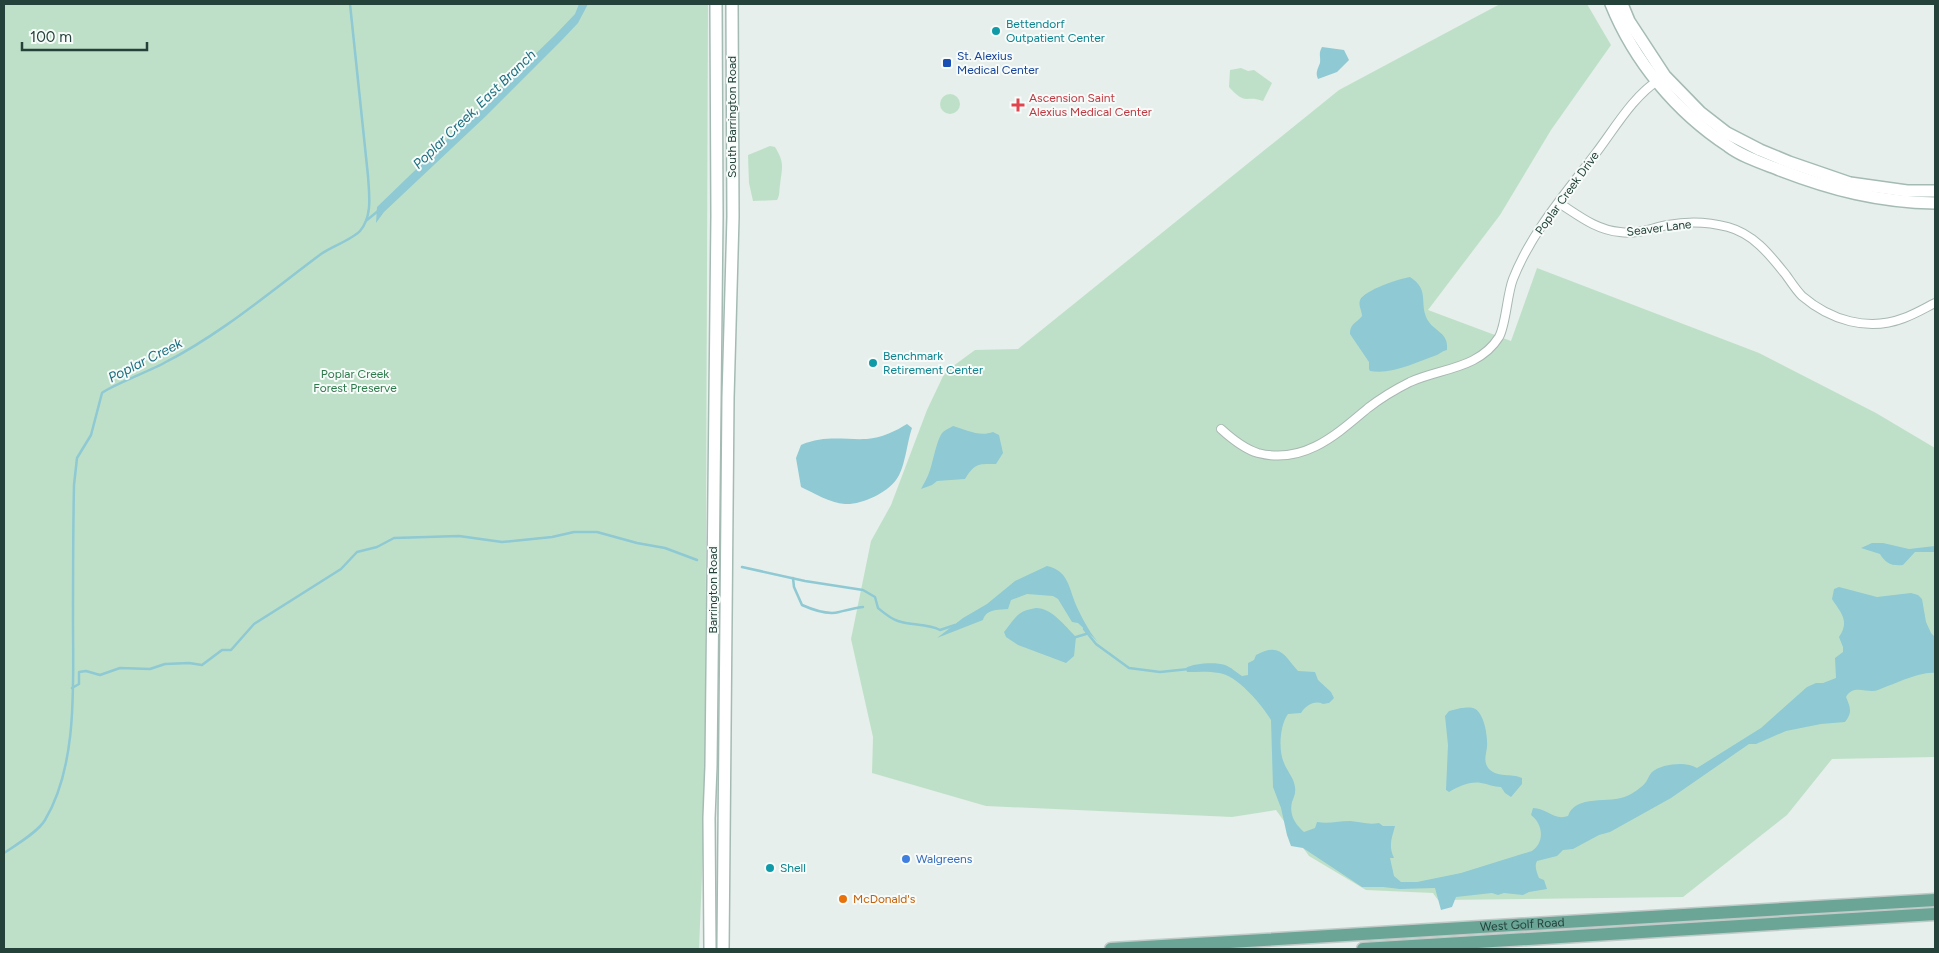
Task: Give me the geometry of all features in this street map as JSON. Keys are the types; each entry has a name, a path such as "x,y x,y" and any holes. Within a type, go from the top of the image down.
{"main road":[{"name":"South Barrington Road","path":"716,4 717,230"},
{"name":"South Barrington Road","path":"732,4 732,230"},
{"path":"1611,4 1618,22 1640,59 1726,133 1789,162 1850,183 1907,191 1935,191"},
{"path":"1622,4 1629,21 1661,79 1692,118 1728,147 1753,160 1840,191 1873,198 1935,203"},
{"name":"Barrington Road","path":"710,949 709,818 712,766 717,230"},
{"name":"Barrington Road","path":"723,949 728,398 732,230"},
{"name":"West Golf Road","path":"1111,949 1935,900"},
{"name":"West Golf Road","path":"1363,949 1422,947 1935,914"},
{"path":"1421,931 1422,947"}],"street":[{"name":"Poplar Creek Drive","path":"1221,429 1238,444 1257,453 1274,456 1300,452 1325,443 1370,406 1400,388 1423,377 1467,365 1484,354 1499,336 1513,280 1536,233 1634,102 1661,79"},
{"name":"Seaver Lane","path":"1559,203 1594,225 1618,232 1640,232 1667,225 1690,222 1713,223 1731,228 1752,238 1769,253 1801,294 1820,309 1838,318 1858,323 1882,323 1904,318 1935,303"}],"green space":[{"name":"Poplar Creek Forest Preserve","path":"4,4 708,4 705,802 699,949 4,949"},
{"path":"1500,4 1587,4 1611,45 1551,130 1500,215 1428,310 1511,341 1537,268 1759,353 1876,413 1935,448 1935,757 1832,759 1787,815 1683,897 1438,900 1433,893 1366,890 1309,856 1276,810 1232,817 986,806 872,773 873,737 851,639 871,541 891,505 927,410 945,372 975,350 1018,349 1339,90"},
{"path":"1241,68 1248,71 1254,70 1272,83 1263,101 1239,97 1229,87 1230,70"},
{"path":"950,94 957,97 960,104 957,111 950,114 943,111 940,104 943,97"},
{"path":"770,146 775,147 782,161 779,196 777,200 753,201 749,183 748,155"}],"water":[{"path":"579,4 588,4 578,23 486,116 384,212 376,223 377,207 555,35 575,14"},
{"path":"1322,47 1344,50 1349,60 1337,72 1318,79 1317,72"},
{"path":"1410,277 1420,287 1427,319 1446,339 1447,350 1395,370 1370,371 1369,362 1350,334 1352,325 1362,316 1360,300 1368,292"},
{"path":"907,424 912,428 902,469 892,485 880,494 866,500 845,504 828,500 801,487 796,458 801,445 826,439 878,437"},
{"path":"953,426 983,434 993,432 999,435 1003,453 996,464 974,467 965,479 937,481 921,489 929,473 941,435"},
{"path":"1872,543 1883,543 1909,549 1935,546 1935,552 1915,552 1903,565 1896,565 1887,562 1880,554 1861,548"},
{"path":"1047,566 1054,568 1064,576 1091,633 1113,656 1078,623 1072,622 1058,599 1053,596 1027,594 1011,600 1008,609 990,612 983,620 937,638 963,618 987,604 1015,581"},
{"path":"1839,587 1877,597 1911,593 1918,595 1922,599 1926,622 1935,637 1935,673 1915,676 1874,691 1853,691 1846,697 1850,710 1845,722 1821,724 1786,731 1756,744 1749,744 1671,798 1610,832 1599,835 1573,849 1563,850 1557,856 1537,861 1537,874 1539,878 1544,880 1547,889 1523,895 1504,893 1498,895 1492,893 1456,897 1452,907 1441,910 1435,888 1362,887 1303,848 1291,846 1281,808 1273,787 1271,720 1255,699 1233,679 1219,673 1187,672 1186,668 1199,664 1221,664 1242,676 1248,675 1248,663 1254,660 1256,655 1264,651 1276,650 1285,655 1298,671 1315,672 1318,680 1331,692 1334,698 1329,703 1311,704 1301,713 1288,714 1282,731 1282,758 1295,787 1291,807 1294,819 1304,832 1315,828 1317,822 1350,821 1395,826 1391,845 1394,858 1390,858 1394,876 1401,882 1417,882 1461,873 1532,851 1541,838 1538,823 1531,815 1533,808 1554,816 1568,816 1572,809 1585,802 1630,795 1644,784 1656,769 1674,764 1697,768 1761,728 1807,687 1836,678 1835,658 1843,652 1839,637 1844,622 1841,613 1832,599 1834,589"},
{"path":"1036,608 1053,614 1076,637 1074,656 1066,663 1018,645 1006,637 1004,632 1017,616 1025,611"},
{"path":"1461,708 1477,710 1483,719 1487,737 1485,761 1489,769 1496,774 1522,778 1522,784 1511,797 1501,787 1481,783 1460,786 1449,792 1446,790 1448,745 1445,716 1449,711"}],"waterway":[{"name":"Poplar Creek","path":"4,853 42,825 56,798 63,775 68,750 73,697 74,485 77,458 91,435 102,393 159,366 205,339 245,312 321,254 357,234 367,218 369,211 368,176 350,4"},
{"name":"Poplar Creek, East Branch","path":"367,220 378,211"},
{"path":"72,688 79,684 79,672 86,671 100,675 120,668 150,669 165,664 189,663 202,665 222,650 231,650 254,624 341,569 357,552 377,547 394,538 459,536 502,542 552,537 574,532 597,532 637,543 665,548 697,560"},
{"path":"742,567 805,581 863,590 875,597 878,608 893,619 903,623 930,626 940,630 955,625"},
{"path":"793,578 794,587 802,605 806,607 830,613 863,607"},
{"path":"1084,629 1096,644 1129,668 1160,672 1189,669"},
{"path":"1076,637 1086,634"}],"place":[{"name":"Bettendorf Outpatient Center","path":"996,31"},
{"name":"St. Alexius Medical Center","path":"947,63"},
{"name":"Ascension Saint Alexius Medical Center","path":"1018,105"},
{"name":"Benchmark Retirement Center","path":"873,363"},
{"name":"Walgreens","path":"906,859"},
{"name":"Shell","path":"770,868"},
{"name":"McDonald's","path":"843,899"}]}
